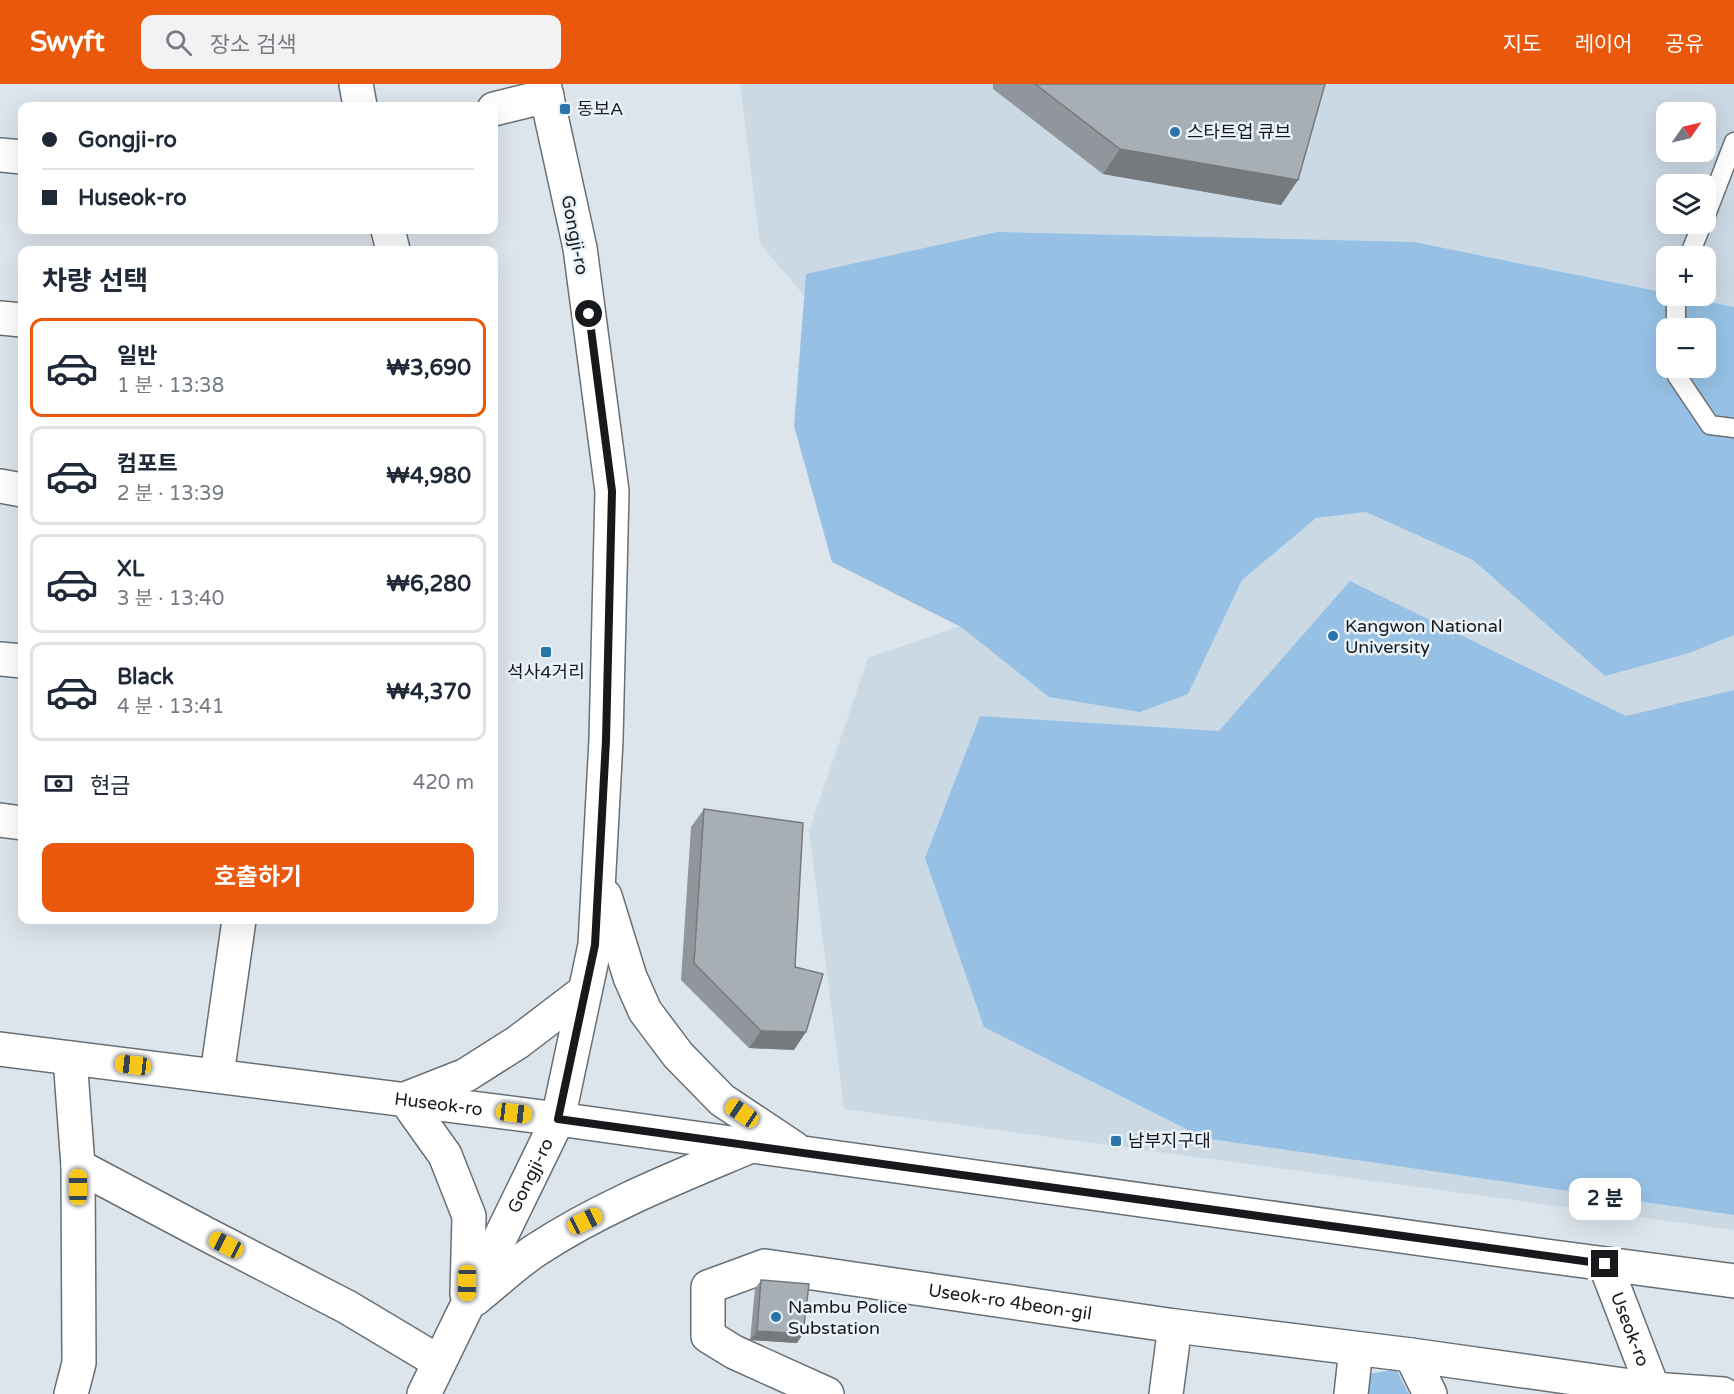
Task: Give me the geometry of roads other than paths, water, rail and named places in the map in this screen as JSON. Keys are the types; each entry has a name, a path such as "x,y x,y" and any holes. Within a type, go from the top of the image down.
{"street":[{"path":"356,84 359,102"},
{"path":"498,108 545,90"},
{"name":"Gongji-ro","path":"423,1394 558,1119 595,945 606,740 612,491 580,248 545,90"},
{"path":"0,155 18,157"},
{"path":"0,318 18,320"},
{"path":"0,486 18,489"},
{"path":"0,659 18,661"},
{"path":"0,820 18,822"},
{"path":"599,875 630,977 645,1011 678,1055 722,1100 800,1152"},
{"path":"217,1075 238,924"},
{"path":"467,1306 469,1216 445,1155 405,1099 466,1075 518,1042 585,991"},
{"name":"Huseok-ro","path":"0,1049 558,1119 1734,1281"},
{"path":"70,1058 78,1166 78,1363 71,1394"},
{"path":"467,1306 535,1251 585,1221 642,1192 752,1146"},
{"path":"78,1166 347,1307 439,1362"},
{"name":"Useok-ro","path":"1605,1264 1653,1392"},
{"name":"Useok-ro 4beon-gil","path":"827,1394 734,1352 708,1336 708,1287 765,1266 1175,1326 1411,1355 1653,1392 1724,1394"},
{"path":"1166,1394 1175,1326"},
{"path":"1351,1394 1356,1349"},
{"path":"1411,1355 1430,1394"}],"lane":[{"path":"1716,189 1734,142"},
{"path":"1678,378 1710,425 1734,428"}],"place":[{"name":"동보A","path":"565,109"},
{"name":"스타트업 큐브","path":"1175,132"},
{"name":"Kangwon National University","path":"1333,636"},
{"name":"석사4거리","path":"546,652"},
{"name":"남부지구대","path":"1116,1141"},
{"name":"Nambu Police Substation","path":"776,1317"}]}
